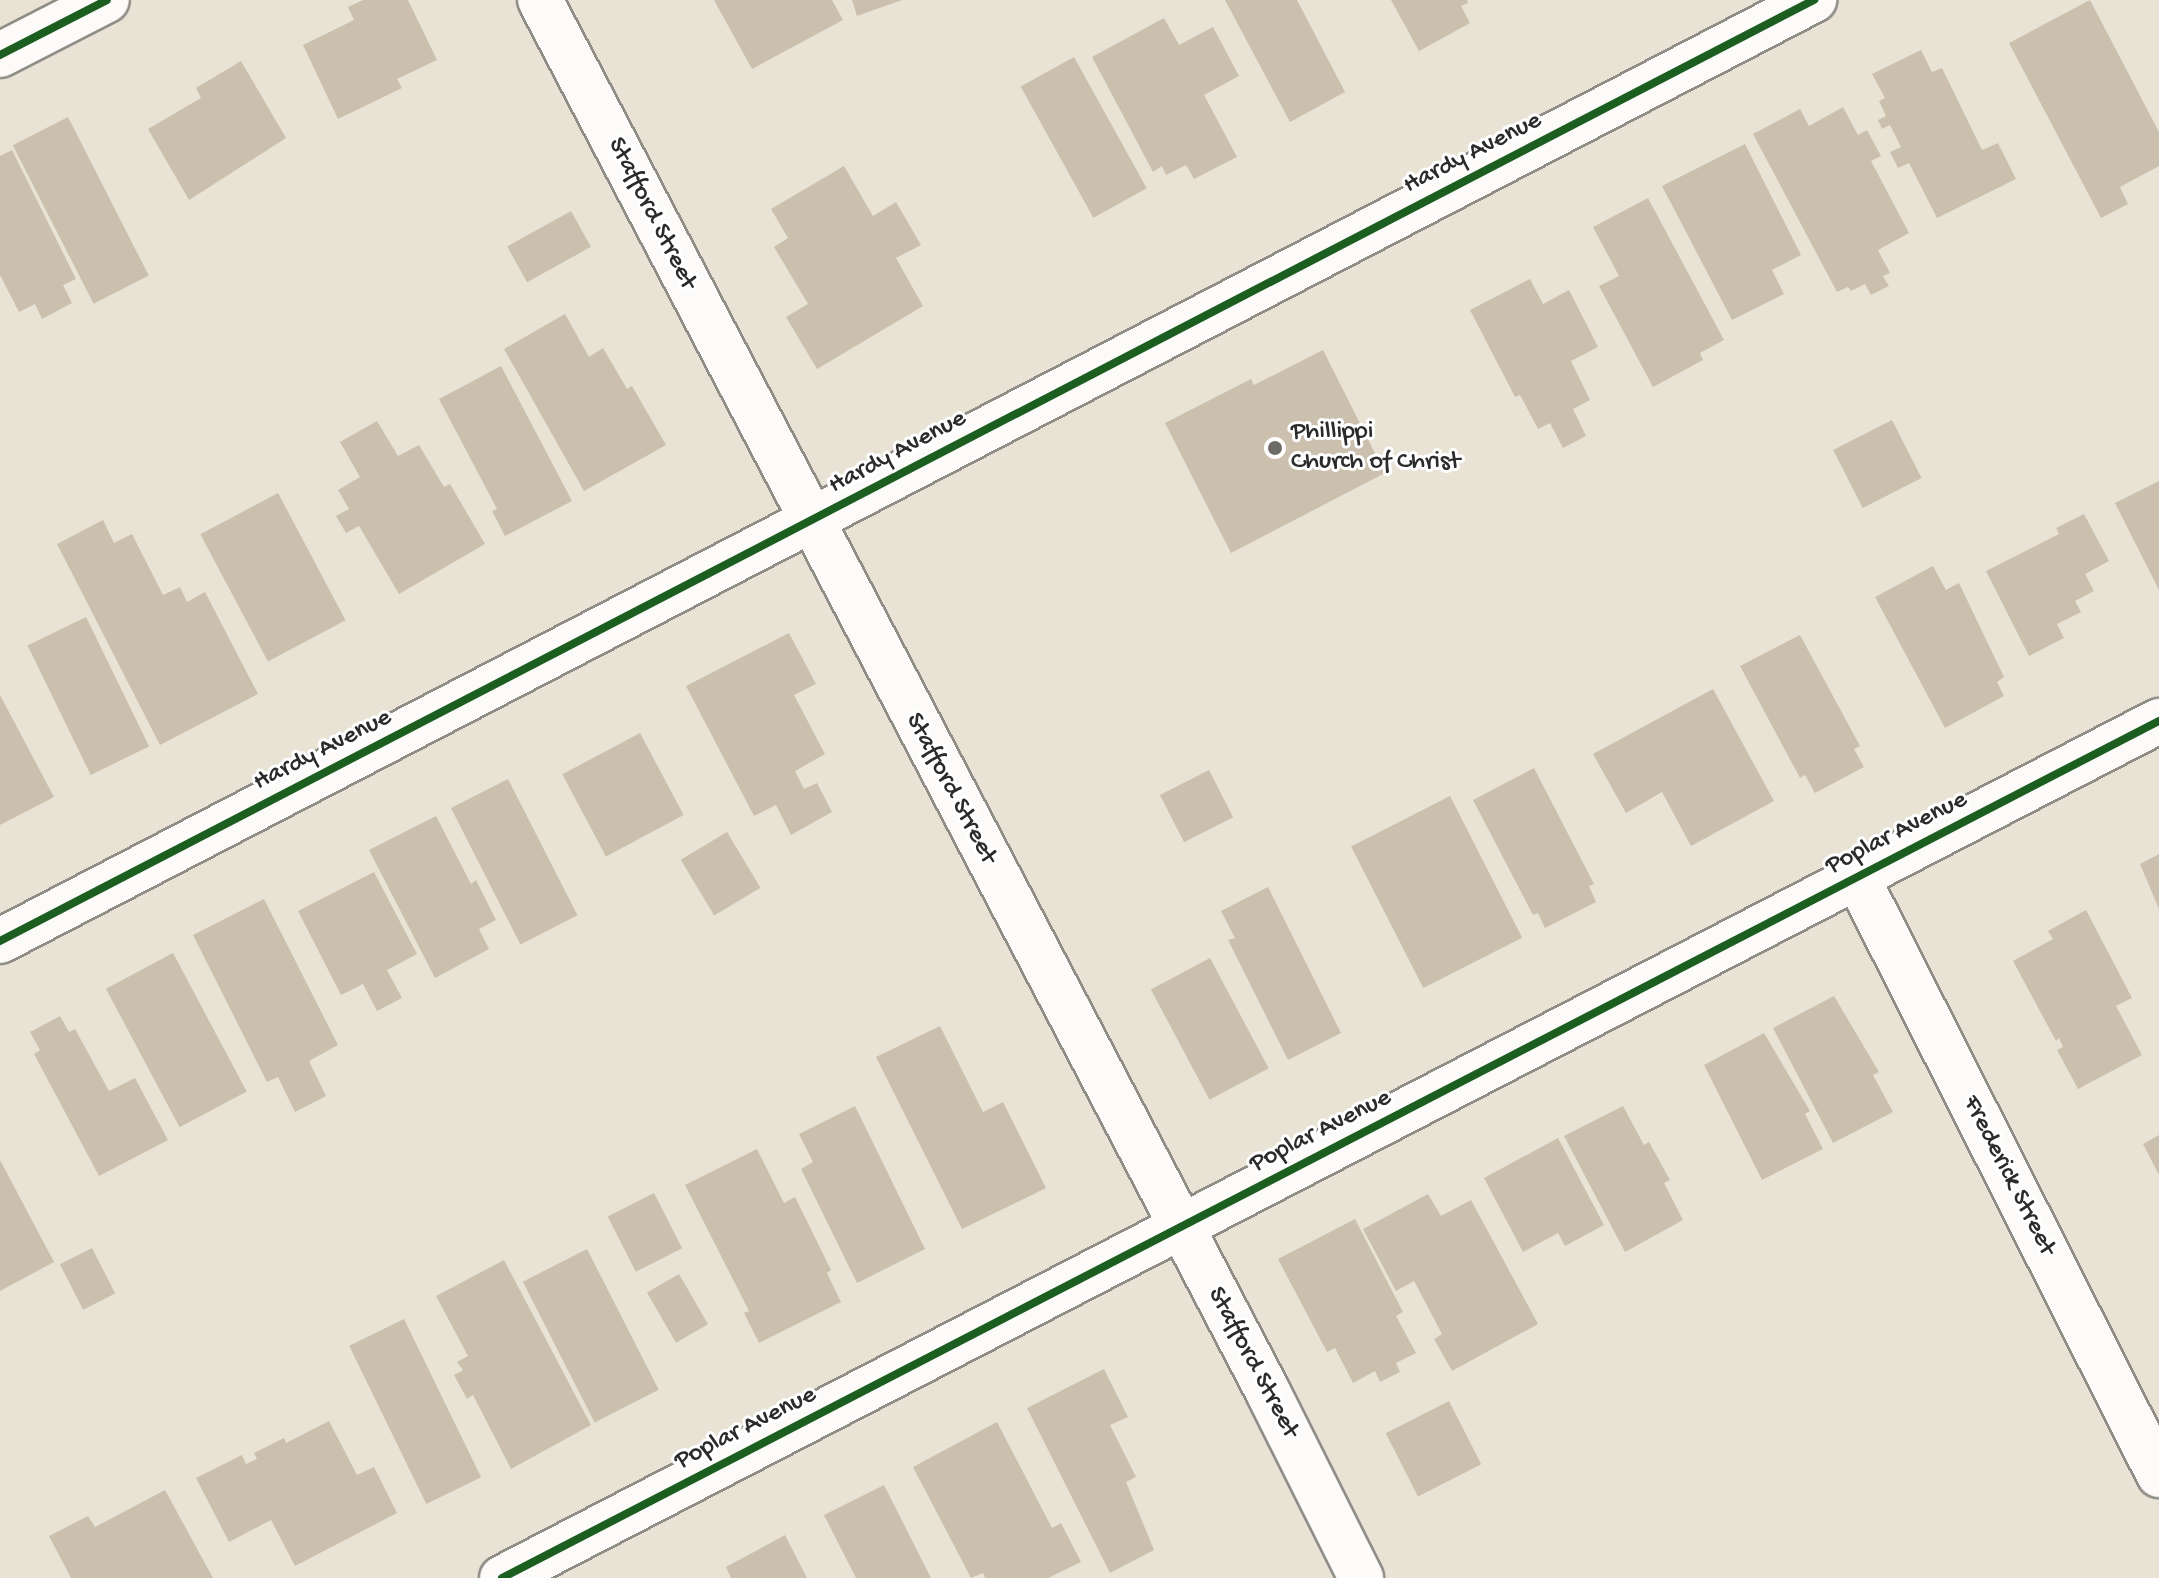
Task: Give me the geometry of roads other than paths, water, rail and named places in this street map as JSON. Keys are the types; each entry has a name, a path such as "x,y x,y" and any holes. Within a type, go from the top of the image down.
{"street":[{"path":"0,55 107,0"},
{"name":"Stafford Street","path":"540,0 810,522 1269,1394 1361,1578"},
{"name":"Hardy Avenue","path":"0,941 1814,0"},
{"name":"Poplar Avenue","path":"502,1578 2159,721"},
{"name":"Frederick Street","path":"1857,877 2159,1475"}],"place":[{"name":"Phillippi Church of Christ","path":"1275,448"}]}
